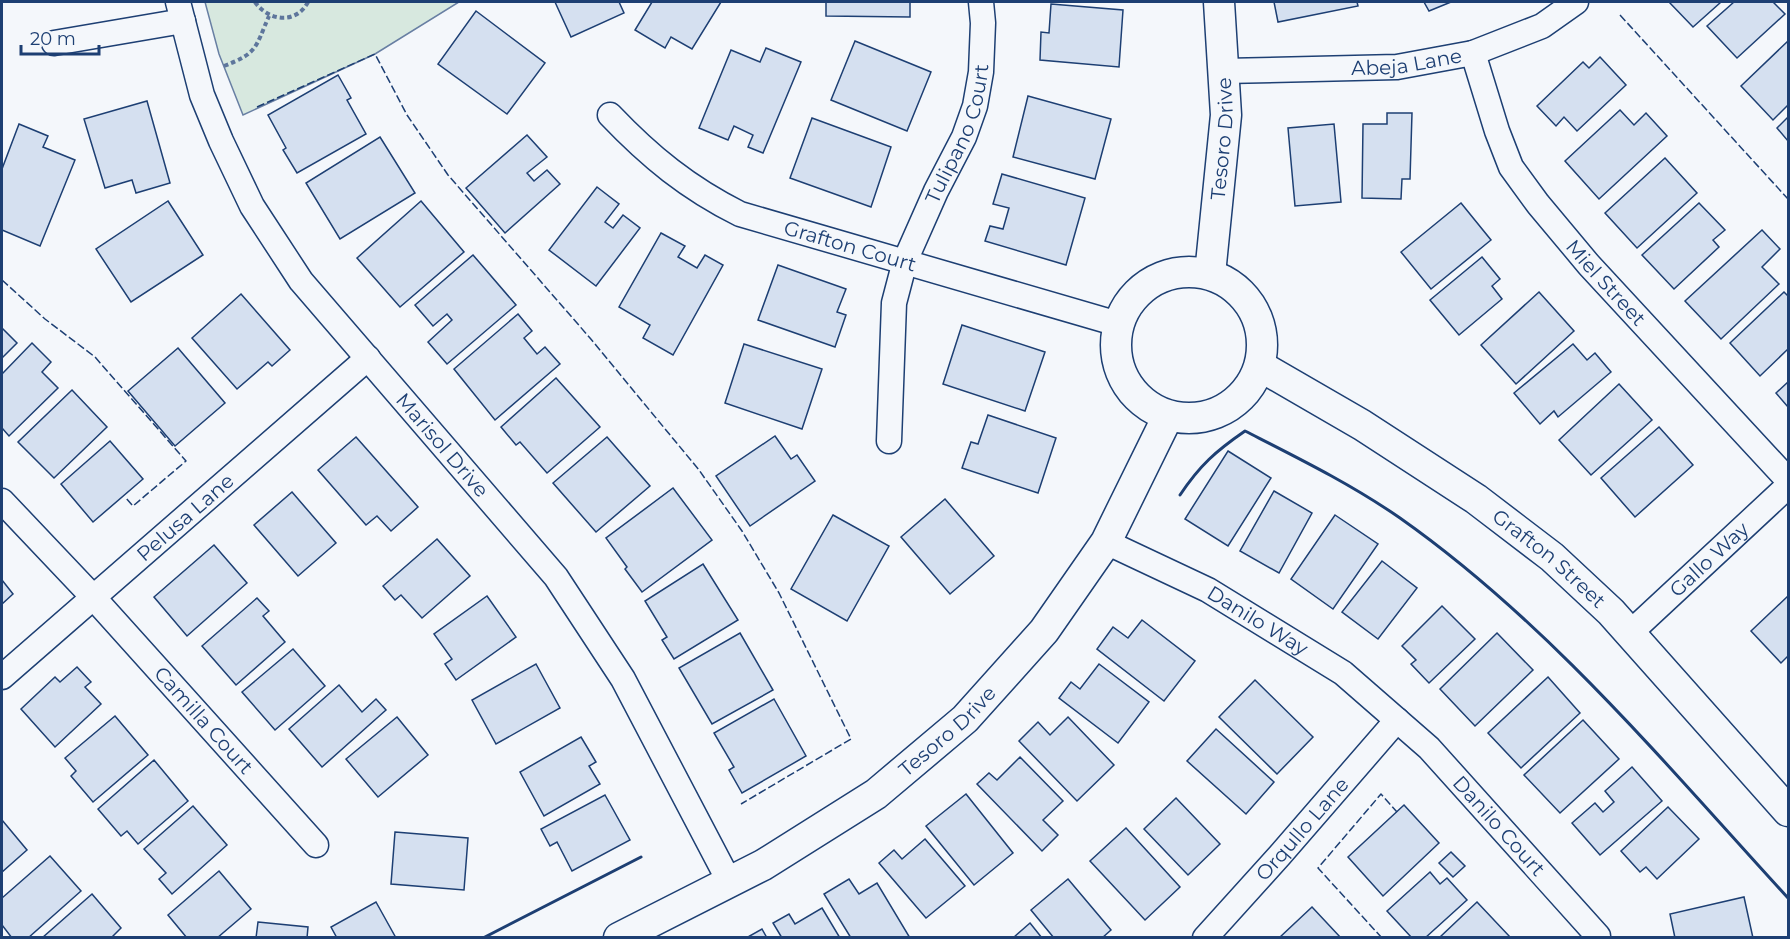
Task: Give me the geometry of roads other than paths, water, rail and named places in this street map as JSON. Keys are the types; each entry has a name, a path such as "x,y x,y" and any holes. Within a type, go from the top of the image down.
{"street":[{"name":"Tulipano Court","path":"889,441 894,303 905,261 936,190 964,137 975,106 981,72 981,2"},
{"name":"Tesoro Drive","path":"1210,274 1226,115 1219,2"},
{"name":"Abeja Lane","path":"1224,71 1397,67 1473,53 1542,26 1576,2"},
{"path":"54,43 180,11"},
{"name":"Marisol Drive","path":"180,11 202,95 252,206 302,281 556,577 623,679 729,881"},
{"name":"Miel Street","path":"1473,53 1497,131 1511,167 1538,204 1589,265 1788,480"},
{"name":"Grafton Court","path":"610,115 656,160 710,198 740,214 1118,324"},
{"path":"1183,271 1210,274 1232,285 1254,310 1263,340 1260,366 1247,392 1224,410 1195,419 1168,416 1144,404 1124,380 1116,354 1118,324 1133,296 1154,280 1183,271"},
{"name":"Pelusa Lane","path":"2,677 368,358"},
{"name":"Grafton Street","path":"1260,366 1362,424 1476,499 1552,557 1611,612 1788,811"},
{"name":"Tesoro Drive","path":"619,938 763,865 876,794 965,719 1044,631 1106,542 1168,416"},
{"name":"Gallo Way","path":"1630,633 1788,486"},
{"name":"Camilla Court","path":"2,501 93,597 316,845"},
{"name":"Danilo Way","path":"1106,542 1208,590 1343,673 1397,720"},
{"name":"Danilo Court","path":"1397,720 1429,748 1598,936"},
{"name":"Orqullo Lane","path":"1205,938 1397,720"}]}
